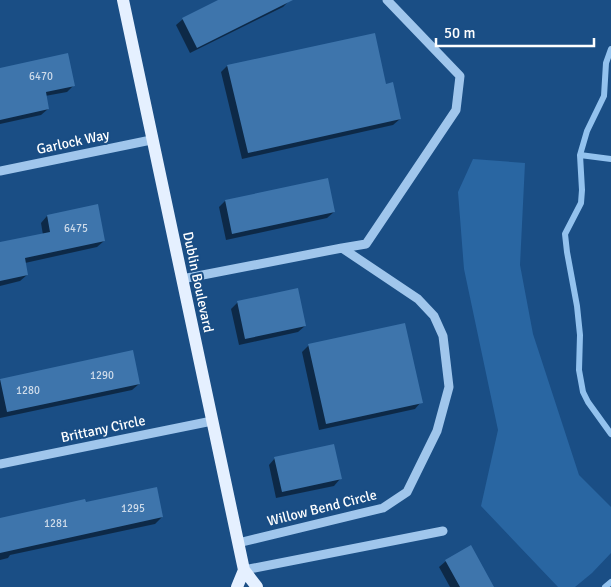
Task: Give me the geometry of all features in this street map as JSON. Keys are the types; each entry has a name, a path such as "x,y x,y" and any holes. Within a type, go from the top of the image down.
{"main road":[{"name":"Dublin Boulevard","path":"123,0 151,140 244,570 258,587"},
{"path":"237,587 244,570"}],"street":[{"path":"182,279 366,244 456,110 460,76 387,0"},
{"name":"Garlock Way","path":"0,171 151,140"},
{"name":"Willow Bend Circle","path":"238,542 383,508 407,492 436,431 449,387 443,336 434,316 418,299 342,248"},
{"name":"Brittany Circle","path":"0,464 212,421"},
{"path":"244,570 443,531"}],"shaded area":[{"path":"473,159 525,163 520,265 533,334 579,475 611,507 611,553 575,587 558,587 481,506 498,430 464,269 458,192"}],"building":[{"path":"218,0 293,0 197,48 182,18"},
{"path":"375,33 386,84 393,82 401,119 248,153 227,65"},
{"path":"68,53 75,86 46,92 49,109 0,120 0,68"},
{"path":"328,178 335,212 232,234 225,200"},
{"path":"98,204 105,241 25,258 28,275 0,281 0,242 50,232 47,215"},
{"path":"298,288 306,326 245,339 237,301"},
{"path":"405,323 423,403 326,424 308,344"},
{"path":"133,350 140,384 7,412 0,379"},
{"path":"334,444 342,479 282,492 274,457"},
{"path":"157,487 163,517 0,553 0,518 85,499 86,502"},
{"path":"471,545 494,587 460,587 445,560"}],"waterway":[{"path":"611,49 606,63 604,96 587,131 580,155 581,203 565,234 577,306 580,335 579,370 583,392 611,434"},
{"path":"580,155 611,159"},
{"path":"605,587 611,582"}]}
